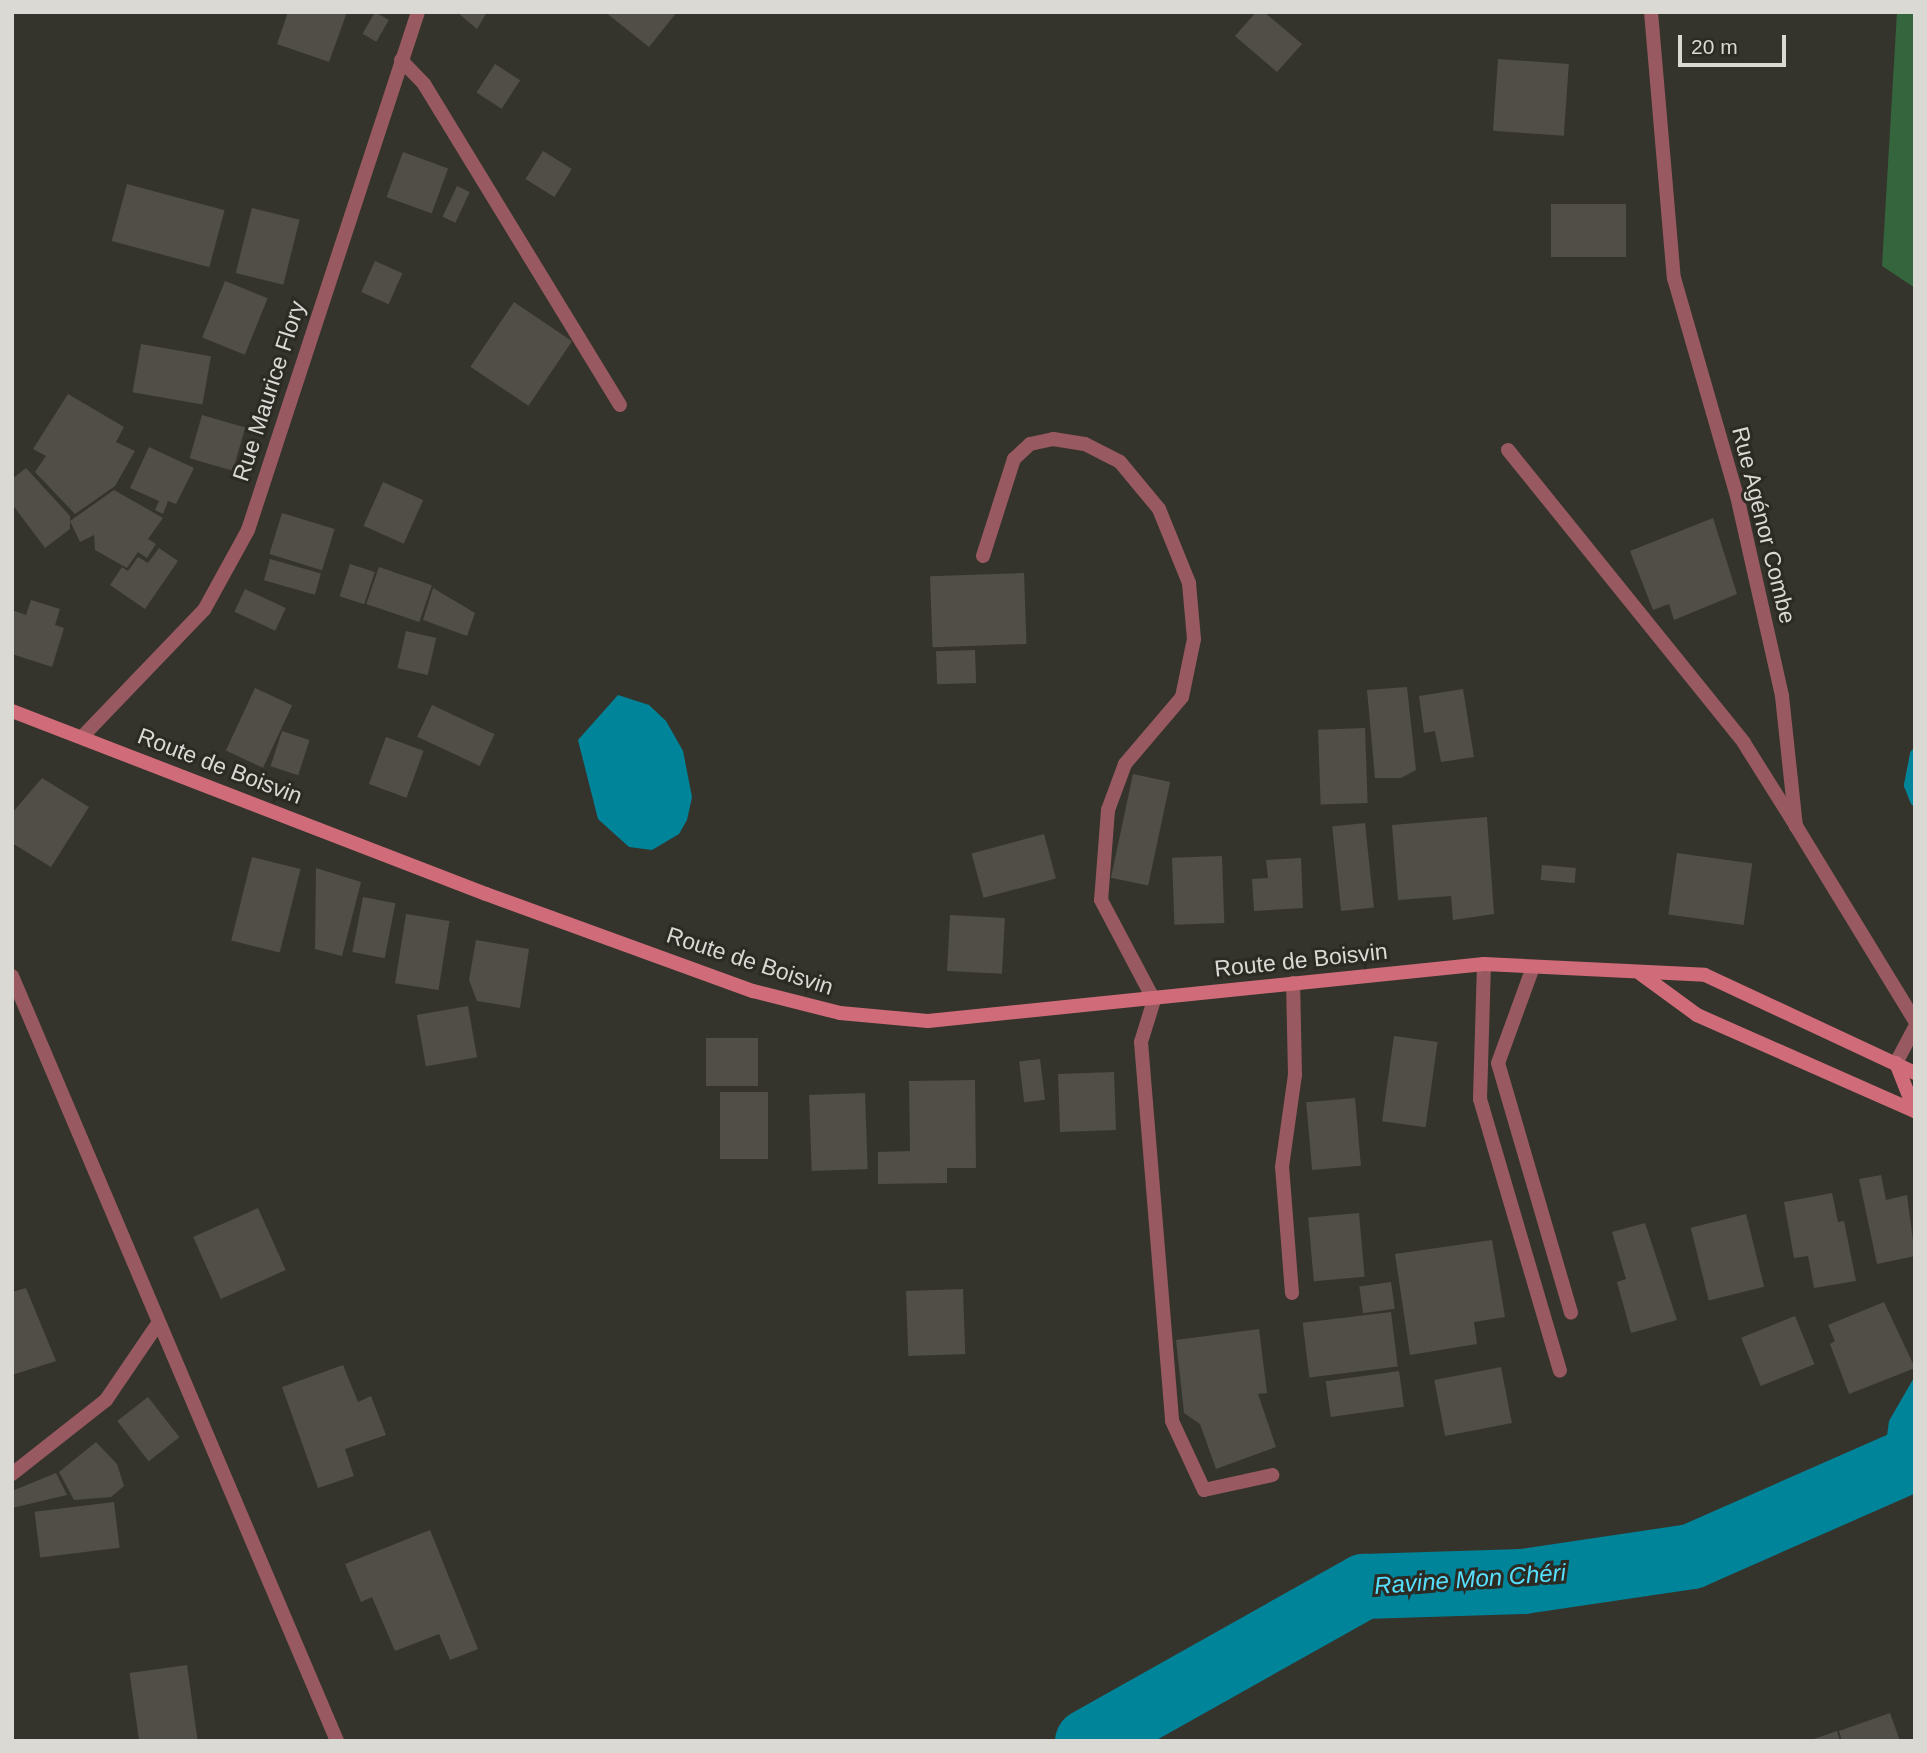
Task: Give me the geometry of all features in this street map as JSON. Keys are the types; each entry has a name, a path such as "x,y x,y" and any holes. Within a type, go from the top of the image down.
{"main road":[{"name":"Route de Boisvin","path":"12,711 486,894 753,991 840,1013 928,1021 1154,1000 1484,964 1641,974 1704,975 1915,1073"},
{"path":"1641,974 1697,1015 1770,1042 1915,1111"},
{"path":"1896,1063 1915,1111"}],"street":[{"name":"Rue Maurice Flory","path":"82,737 204,610 248,530 418,12"},
{"name":"Rue Agénor Combe","path":"1651,12 1674,278 1737,496 1779,683 1796,826 1915,1021"},
{"path":"401,60 424,84 620,405"},
{"path":"983,556 1014,459 1030,444 1053,439 1085,444 1120,462 1159,509 1189,583 1194,639 1182,697 1125,764 1108,810 1101,854 1101,900 1154,1000 1141,1042 1172,1421 1204,1490 1272,1475"},
{"path":"1508,450 1744,743 1796,826"},
{"path":"1484,964 1480,1099 1560,1370"},
{"path":"1532,967 1498,1063 1571,1312"},
{"path":"12,976 337,1741"},
{"path":"1292,1293 1282,1167 1295,1075 1293,984"},
{"path":"1896,1063 1915,1027"},
{"path":"12,1474 106,1400 158,1325"}],"green space":[{"path":"1897,12 1915,12 1915,288 1882,266"}],"water":[{"path":"618,695 649,705 666,721 683,751 692,797 687,820 679,834 652,850 629,847 598,819 578,740"},
{"path":"1915,1376 1915,1454 1894,1455 1886,1443 1889,1421"}],"building":[{"path":"288,12 347,12 329,62 277,44"},
{"path":"375,12 389,20 376,42 362,34"},
{"path":"457,12 487,12 477,29"},
{"path":"605,12 677,12 649,47"},
{"path":"1256,12 1264,12 1302,44 1277,72 1235,36"},
{"path":"1498,59 1569,64 1564,136 1493,131"},
{"path":"495,64 520,80 502,109 476,93"},
{"path":"543,151 572,169 554,197 526,179"},
{"path":"403,152 448,168 432,214 387,197"},
{"path":"127,184 225,210 209,267 112,241"},
{"path":"457,186 470,192 455,223 443,217"},
{"path":"1551,204 1626,204 1626,257 1551,257"},
{"path":"252,208 300,220 283,285 236,273"},
{"path":"375,261 402,273 389,304 361,292"},
{"path":"225,281 268,298 245,355 202,338"},
{"path":"514,302 572,341 528,406 470,367"},
{"path":"141,344 211,356 202,405 132,392"},
{"path":"68,394 124,427 116,442 135,451 115,486 75,514 35,472 46,456 33,449"},
{"path":"202,415 245,427 233,471 190,458"},
{"path":"149,447 194,468 176,504 168,501 163,514 155,510 159,501 130,488"},
{"path":"26,468 70,516 70,529 45,548 12,504 12,479"},
{"path":"383,482 423,500 404,544 363,526"},
{"path":"114,490 163,518 148,539 156,544 147,558 138,552 127,568 95,550 94,535 80,542 70,521"},
{"path":"282,513 335,529 322,570 269,554"},
{"path":"1713,518 1737,594 1674,620 1669,604 1653,610 1630,551"},
{"path":"159,548 178,561 145,609 110,585 122,567 128,571 138,557 148,563"},
{"path":"270,559 321,574 315,595 264,580"},
{"path":"350,564 375,572 364,604 339,596"},
{"path":"379,567 432,585 419,622 366,604"},
{"path":"1024,573 1026,644 933,647 930,576"},
{"path":"433,588 475,613 467,636 423,620"},
{"path":"245,589 286,608 275,631 234,612"},
{"path":"31,600 60,609 55,625 64,628 52,667 12,654 12,610 26,615"},
{"path":"406,631 436,638 428,675 397,668"},
{"path":"975,650 976,683 937,684 936,651"},
{"path":"1407,687 1416,770 1401,778 1375,778 1367,690"},
{"path":"255,688 292,705 263,768 226,751"},
{"path":"1463,689 1474,757 1441,762 1435,731 1424,733 1419,696"},
{"path":"432,705 495,734 480,766 417,737"},
{"path":"1365,728 1368,803 1321,805 1318,730"},
{"path":"282,731 310,740 298,775 271,766"},
{"path":"386,737 424,751 406,798 369,784"},
{"path":"1133,774 1170,782 1148,886 1111,878"},
{"path":"42,778 89,807 51,867 12,843 12,813"},
{"path":"1487,817 1494,914 1453,920 1451,896 1398,900 1392,825"},
{"path":"1365,823 1374,908 1341,911 1332,826"},
{"path":"1044,834 1056,878 983,898 972,853"},
{"path":"1677,853 1752,864 1744,925 1668,914"},
{"path":"1222,856 1224,923 1174,925 1172,858"},
{"path":"252,857 301,869 280,953 231,940"},
{"path":"1301,858 1303,908 1254,911 1252,879 1268,878 1266,860"},
{"path":"1542,865 1576,868 1575,883 1541,880"},
{"path":"316,868 361,882 342,956 315,949"},
{"path":"363,897 395,903 385,958 352,952"},
{"path":"406,914 449,921 439,990 395,983"},
{"path":"950,915 1005,918 1002,974 947,971"},
{"path":"476,940 529,949 520,1008 477,1001 469,980"},
{"path":"468,1006 477,1057 426,1066 417,1015"},
{"path":"1394,1036 1438,1042 1426,1127 1382,1121"},
{"path":"706,1038 758,1038 758,1086 706,1086"},
{"path":"1040,1059 1045,1100 1024,1102 1019,1062"},
{"path":"1114,1072 1116,1130 1060,1132 1058,1074"},
{"path":"975,1080 976,1168 947,1168 947,1183 878,1184 878,1152 910,1151 909,1081"},
{"path":"720,1092 768,1092 768,1159 720,1159"},
{"path":"865,1093 868,1169 812,1171 809,1095"},
{"path":"1355,1098 1361,1166 1312,1170 1306,1102"},
{"path":"1881,1175 1886,1200 1907,1195 1915,1256 1877,1264 1859,1179"},
{"path":"1832,1193 1838,1222 1844,1221 1856,1281 1814,1288 1808,1256 1794,1258 1784,1202"},
{"path":"258,1208 286,1270 221,1299 193,1237"},
{"path":"1359,1213 1365,1277 1314,1281 1308,1217"},
{"path":"1746,1214 1764,1287 1709,1301 1691,1228"},
{"path":"1645,1223 1677,1320 1631,1333 1617,1282 1626,1279 1612,1232"},
{"path":"1492,1240 1505,1317 1474,1322 1477,1344 1410,1355 1395,1254"},
{"path":"1391,1282 1395,1309 1363,1313 1359,1286"},
{"path":"26,1288 56,1361 12,1375 12,1292"},
{"path":"963,1289 965,1354 908,1356 906,1291"},
{"path":"1884,1302 1915,1368 1849,1394 1830,1344 1835,1341 1828,1325"},
{"path":"1391,1312 1398,1367 1309,1377 1303,1323"},
{"path":"1795,1316 1814,1364 1761,1386 1741,1338"},
{"path":"1259,1329 1267,1393 1258,1394 1276,1447 1216,1469 1200,1424 1184,1413 1176,1340"},
{"path":"343,1365 358,1402 371,1396 386,1435 345,1449 354,1476 318,1488 282,1387"},
{"path":"1501,1367 1512,1423 1445,1436 1434,1380"},
{"path":"1399,1371 1404,1407 1331,1417 1326,1381"},
{"path":"148,1397 179,1437 149,1461 117,1421"},
{"path":"96,1442 117,1464 124,1486 111,1497 74,1500 59,1472"},
{"path":"56,1473 67,1495 12,1508 12,1491"},
{"path":"114,1502 120,1548 40,1557 35,1512"},
{"path":"430,1530 478,1649 450,1660 439,1634 395,1651 372,1597 361,1602 345,1564"},
{"path":"187,1665 198,1741 139,1741 130,1673"},
{"path":"1890,1713 1900,1741 1842,1741 1839,1731"},
{"path":"1837,1731 1840,1741 1811,1741 1811,1740"}],"waterway":[{"path":"1915,754 1909,785 1915,801"},
{"name":"Ravine Mon Chéri","path":"1087,1741 1363,1586 1522,1581 1691,1556 1915,1457"}]}
